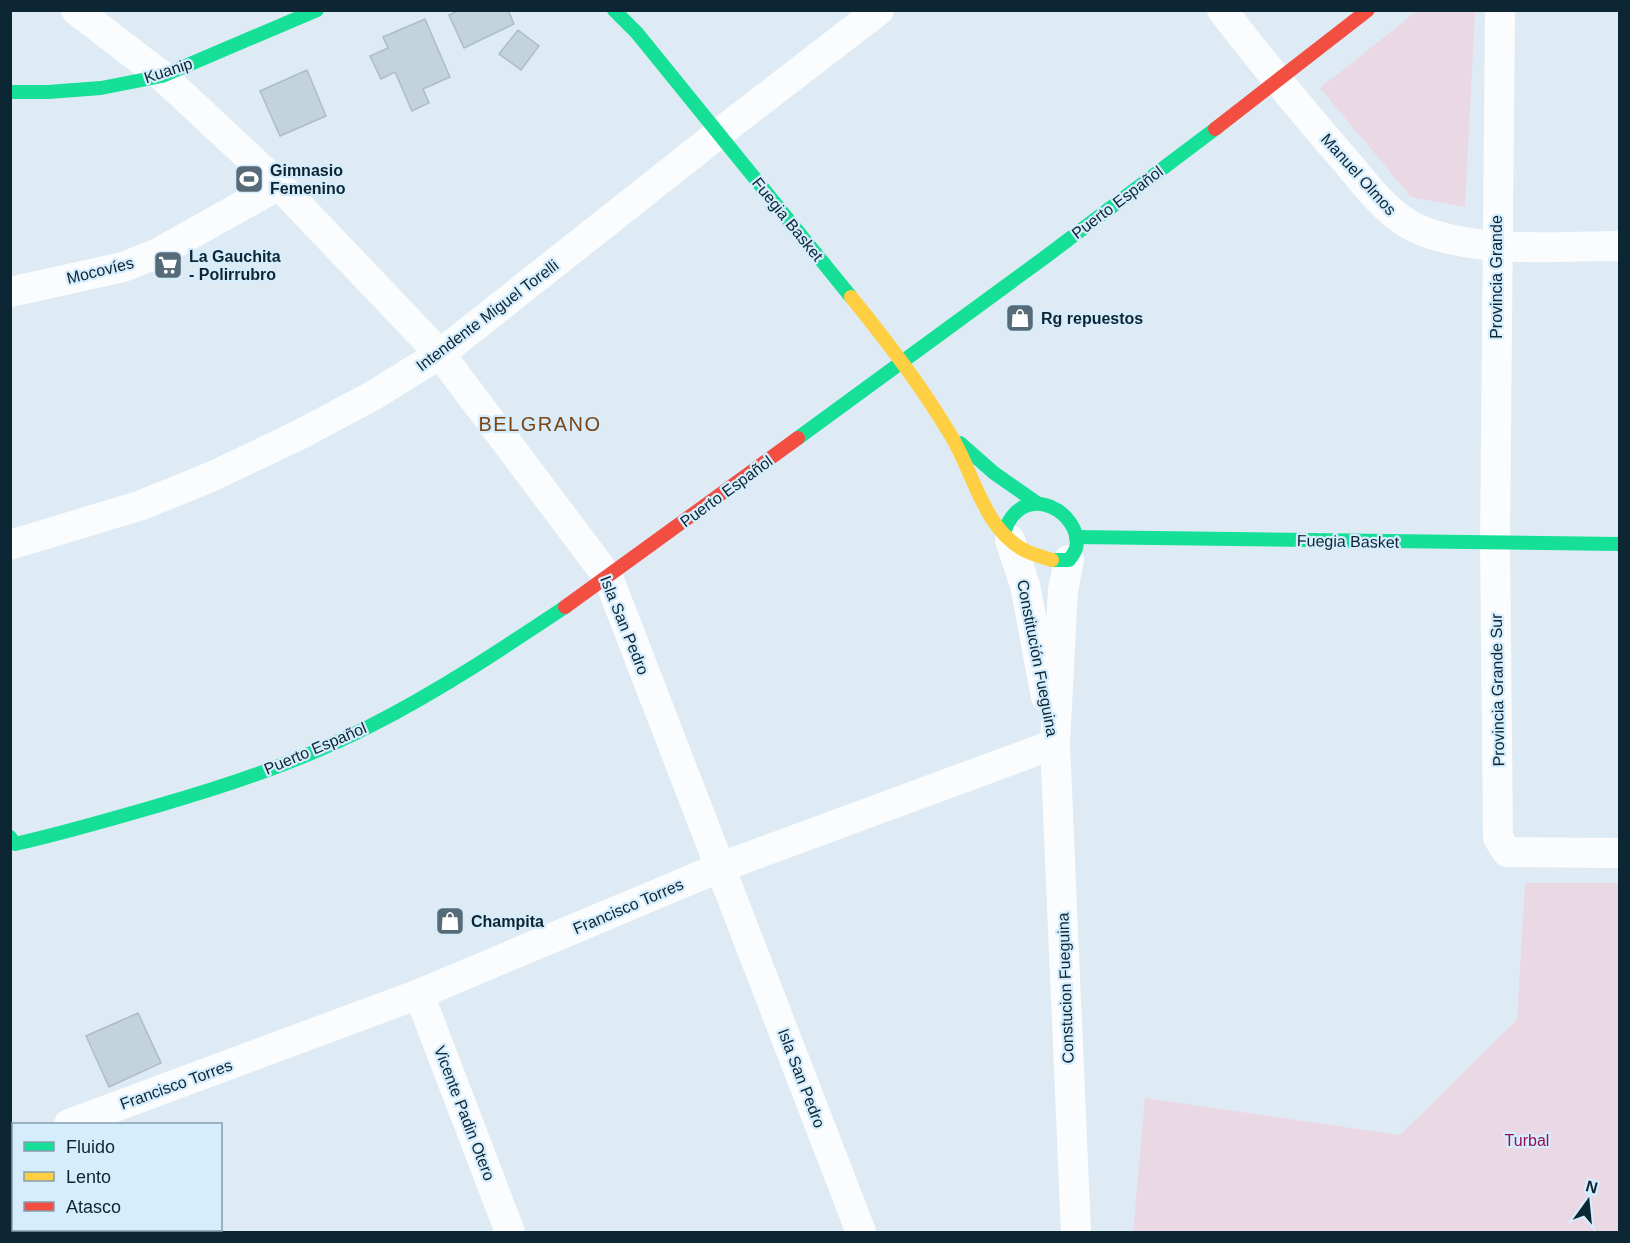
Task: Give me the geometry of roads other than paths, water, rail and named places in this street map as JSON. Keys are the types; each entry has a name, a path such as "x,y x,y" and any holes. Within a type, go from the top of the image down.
{"main road":[{"name":"Kuanip","path":"10,92 101,88 162,76 317,10"},
{"name":"Fuegia Basket","path":"614,10 637,33 903,361 952,436 989,515 1007,536"},
{"name":"Puerto Español","path":"13,840 48,837 195,795 312,753 400,710 500,649 608,577 903,361 1278,82 1368,10"},
{"name":"Fuegia Basket","path":"952,436 994,473 1036,503"},
{"path":"1036,503 1053,508 1068,520 1073,549 1054,561 1025,551 1007,536 1011,515 1036,503"},
{"name":"Fuegia Basket","path":"1073,549 1495,543 1620,544"}],"street":[{"name":"Isla San Pedro","path":"76,10 162,76 279,185 440,354 608,577 861,1233"},
{"name":"Intendente Miguel Torelli","path":"10,545 142,505 213,476 336,415 440,354 879,10"},
{"name":"Manuel Olmos","path":"1222,10 1278,82 1392,214 1419,230 1454,240 1496,246 1620,246"},
{"name":"Provincia Grande","path":"1495,543 1500,10"},
{"name":"Mocovíes","path":"10,292 123,267 156,254 279,185"},
{"name":"Constitución Fueguina","path":"1007,536 1025,585 1054,744"},
{"name":"Provincia Grande Sur","path":"1495,543 1498,838 1507,852 1620,853"},
{"name":"Constitución Fueguina","path":"1054,744 1063,590 1073,549"},
{"name":"Francisco Torres","path":"80,1123 102,1119 419,994 721,867 1054,744"},
{"name":"Constucion Fueguina","path":"1054,744 1076,1233"},
{"name":"Vicente Padin Otero","path":"419,994 510,1233"}],"place":[{"name":"Gimnasio Femenino","path":"249,179"},
{"name":"La Gauchita - Polirrubro","path":"168,265"},
{"name":"Rg repuestos","path":"1020,318"},
{"name":"Champita","path":"450,921"}],"district":[{"name":"BELGRANO","path":"540,424"}],"park label":[{"name":"Turbal","path":"1527,1140"}]}
